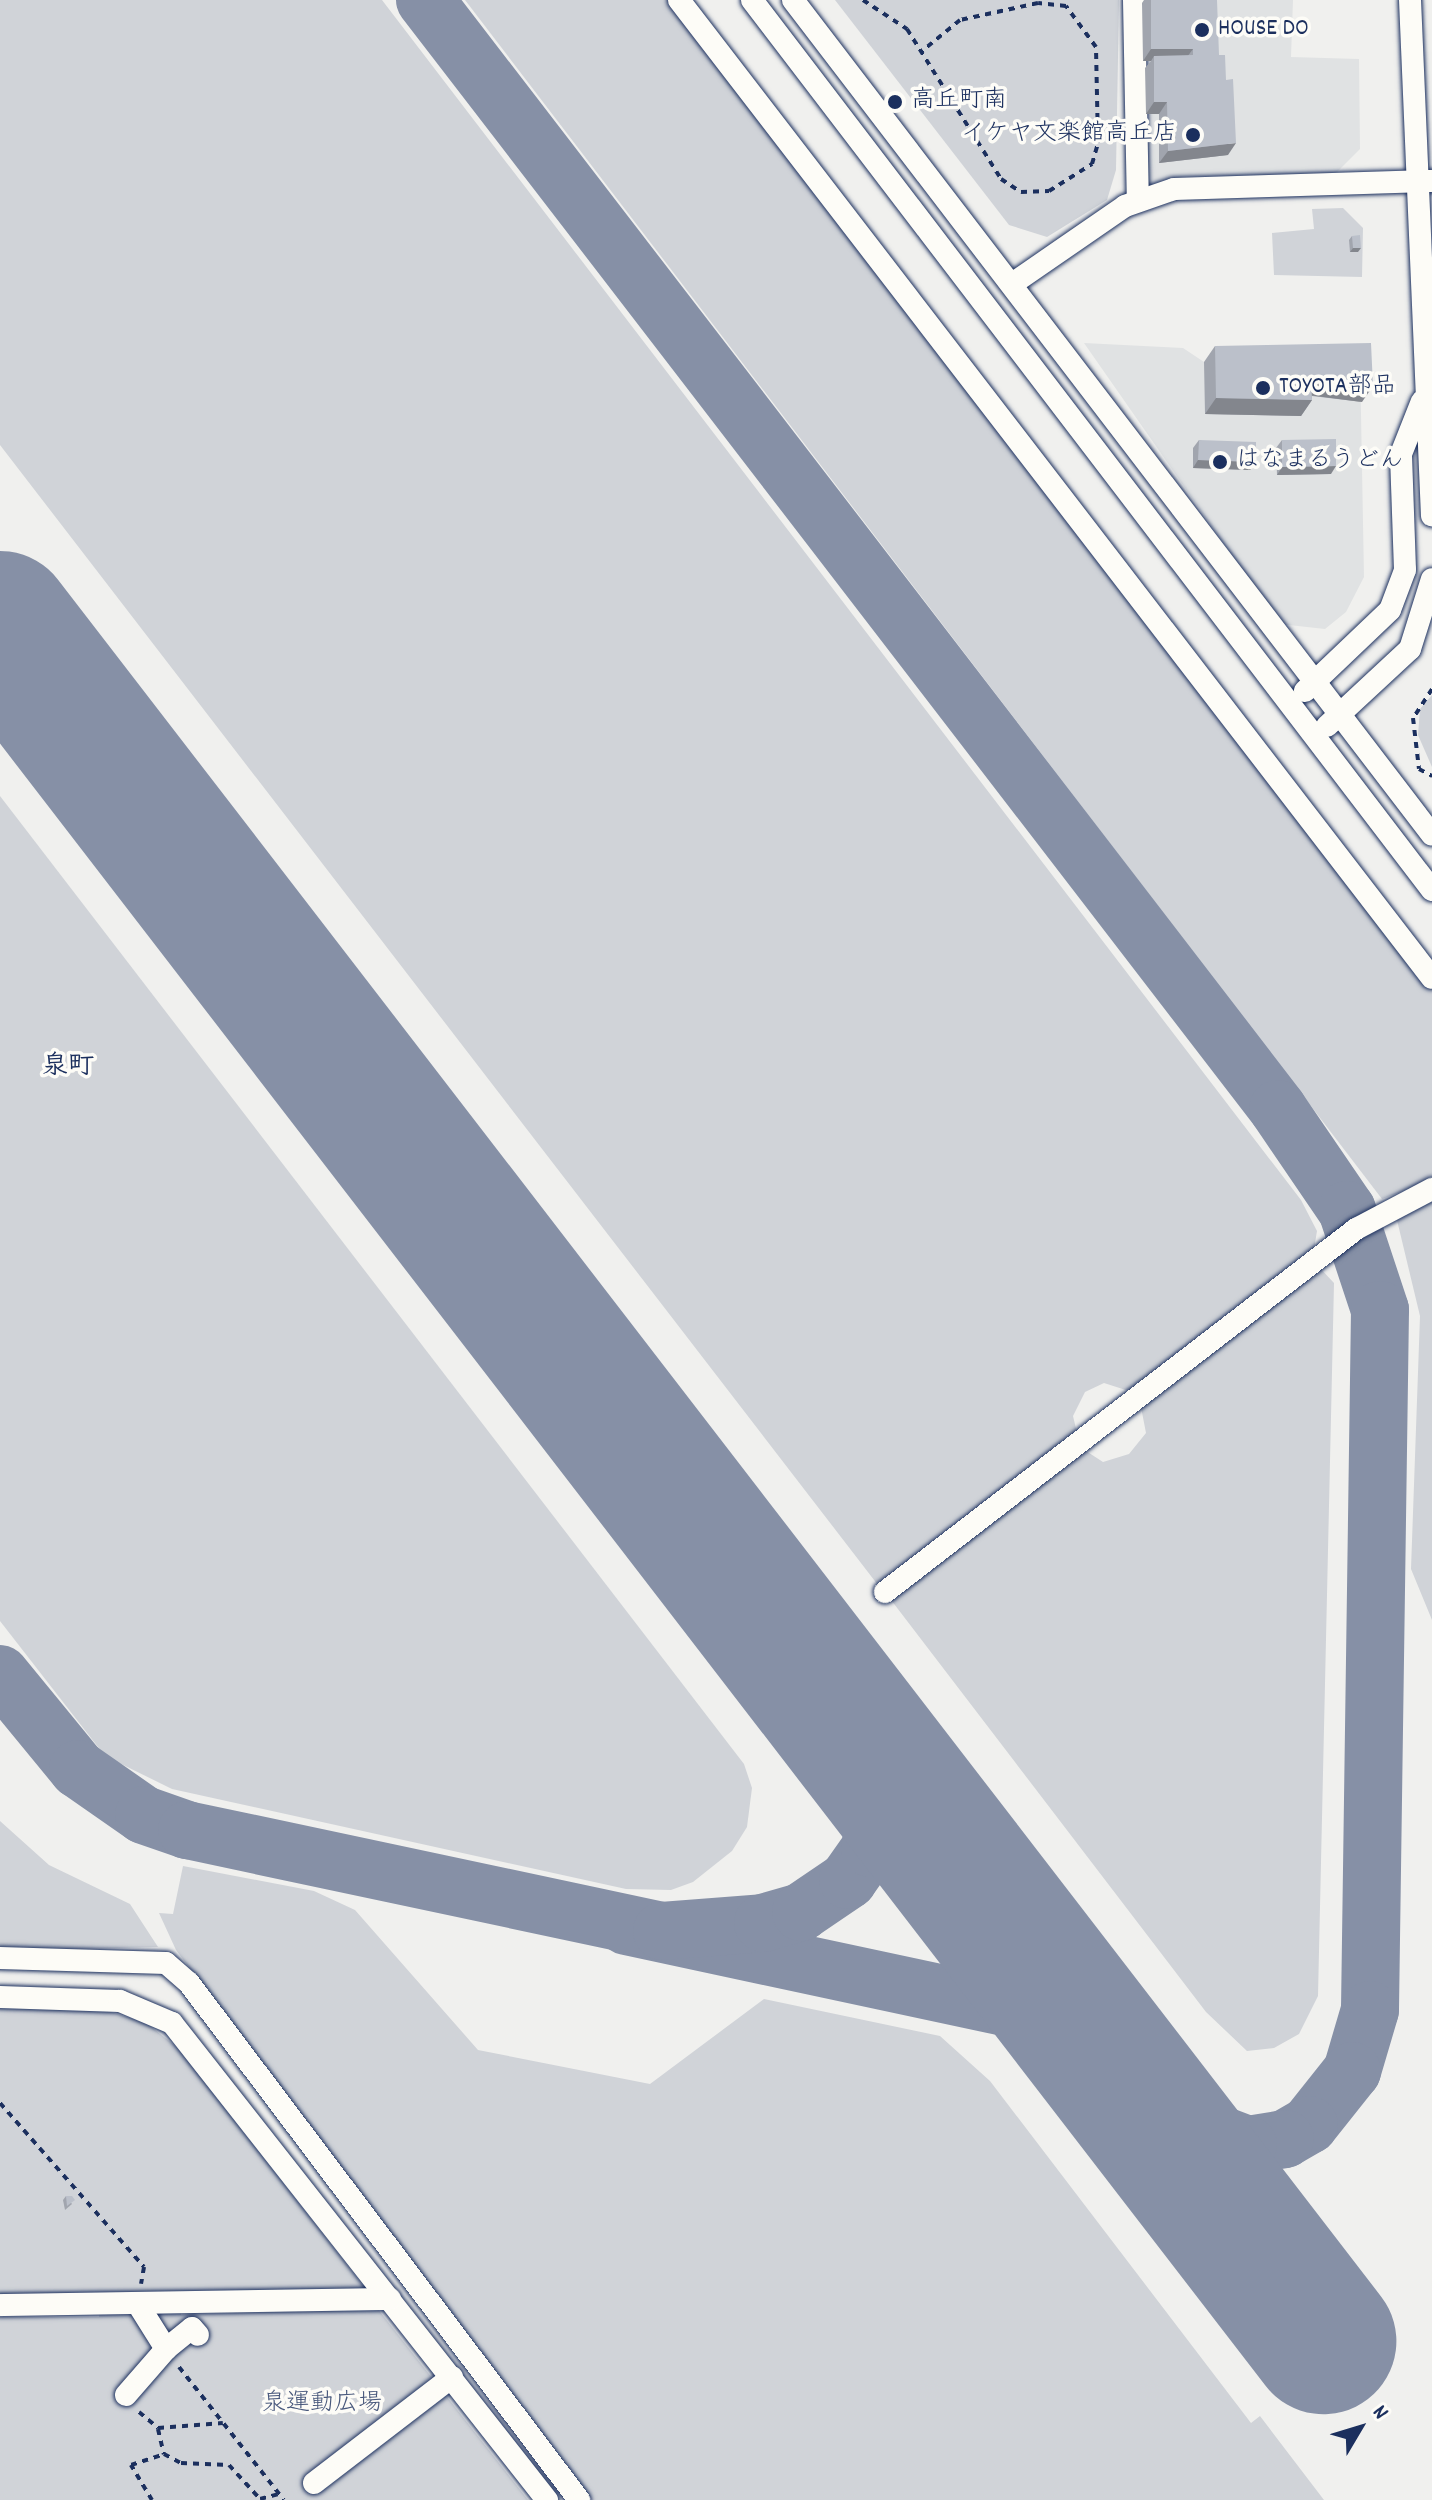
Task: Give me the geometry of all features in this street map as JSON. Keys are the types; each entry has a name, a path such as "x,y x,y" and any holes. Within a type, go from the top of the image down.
{"street":[{"path":"679,0 1432,978"},
{"path":"752,0 1432,890"},
{"path":"793,0 1432,835"},
{"path":"1134,0 1138,201"},
{"path":"1410,0 1423,182 1422,400 1432,516"},
{"path":"1012,284 1138,201 1208,184 1423,182"},
{"path":"1290,704 1390,610 1405,570 1401,454 1422,400"},
{"path":"1314,736 1410,649 1431,591"},
{"path":"885,1592 1356,1229 1432,1189"},
{"path":"0,1958 166,1963 189,1983 579,2500"},
{"path":"0,1997 120,2001 172,2023 547,2500"},
{"path":"0,2305 139,2306 390,2299"},
{"path":"139,2306 166,2349"},
{"path":"128,2393 166,2349 197,2334"},
{"path":"314,2483 452,2377"}],"path":[{"path":"863,0 907,29 1001,179 1021,192 1049,191 1075,181 1092,164 1098,143 1096,47 1066,6 1038,3 960,20 922,51"},
{"path":"1432,689 1413,718 1419,769 1432,776"},
{"path":"0,2103 144,2267 139,2306"},
{"path":"197,2334 169,2353 284,2500"},
{"path":"128,2393 144,2420 158,2428 223,2423"},
{"path":"158,2428 164,2454"},
{"path":"152,2500 131,2465 164,2454 181,2463 229,2465 260,2499 279,2494"}],"shaded area":[{"path":"1137,0 1293,0 1291,57 1359,59 1360,149 1334,175 1184,176 1138,196"},
{"path":"1084,343 1183,348 1204,362 1360,359 1364,577 1346,612 1325,629 1280,624"}],"green space":[{"path":"0,0 382,0 1301,1200 1317,1231 1313,1255 1132,1392 1104,1383 1085,1392 1073,1416 1078,1437 881,1589 0,445"},
{"path":"465,0 673,0 1432,986 1432,1180 1382,1199"},
{"path":"835,0 1119,0 1116,170 1107,200 1047,237 1009,225"},
{"path":"1343,208 1363,228 1362,277 1274,275 1272,233 1314,229 1312,209"},
{"path":"1432,695 1432,767 1418,735 1420,709"},
{"path":"0,796 744,1764 752,1788 747,1827 732,1851 693,1882 671,1890 626,1889 172,1789 105,1756 0,1621"},
{"path":"1432,1200 1432,1620 1411,1569 1420,1316 1396,1216"},
{"path":"1319,1267 1334,1283 1318,1996 1299,2034 1274,2048 1247,2051 1206,2012 888,1596 1083,1449 1103,1462 1129,1454 1146,1433 1140,1402"},
{"path":"0,1821 49,1865 130,1904 158,1947 0,1951"},
{"path":"183,1866 314,1891 355,1910 478,2050 650,2084 764,1999 940,2036 990,2081 1251,2423 1260,2416 1324,2500 592,2500 176,1950 159,1913 173,1914"},
{"name":"泉運動広場","path":"0,2007 101,2009 146,2023 178,2048 368,2292 181,2297 181,2315 377,2308 528,2500 0,2500 0,2317 99,2317 101,2297 0,2297"}],"building":[{"path":"1151,0 1217,0 1219,55 1225,55 1226,80 1233,79 1236,143 1168,151 1167,102 1154,102 1154,56 1193,55 1193,49 1151,49"},
{"path":"1360,235 1361,248 1353,248 1352,236"},
{"path":"1371,343 1373,386 1311,378 1312,400 1216,398 1215,346"},
{"path":"1336,439 1336,466 1282,467 1282,440"},
{"path":"1199,440 1256,442 1256,462 1198,460"},
{"path":"66,2196 72,2196 75,2200 67,2206"}],"taxiway":[{"path":"425,0 1278,1109 1347,1210 1380,1310 1370,2010 1352,2071 1309,2125 1285,2139 1248,2145 1177,2118 1098,2051 1023,2011 626,1926"},
{"path":"0,1674 78,1769 144,1815 187,1830 662,1931 763,1923 801,1912 848,1880 870,1848 878,1808 870,1763 853,1732"}],"runway":[{"path":"0,624 1323,2341"}],"place":[{"name":"HOUSE DO","path":"1202,30"},
{"name":"高丘町南","path":"895,102"},
{"name":"イケヤ文楽館高丘店","path":"1193,135"},
{"name":"TOYOTA部品","path":"1263,388"},
{"name":"はなまるうどん","path":"1220,462"}],"district":[{"name":"泉町","path":"68,1068"}]}
